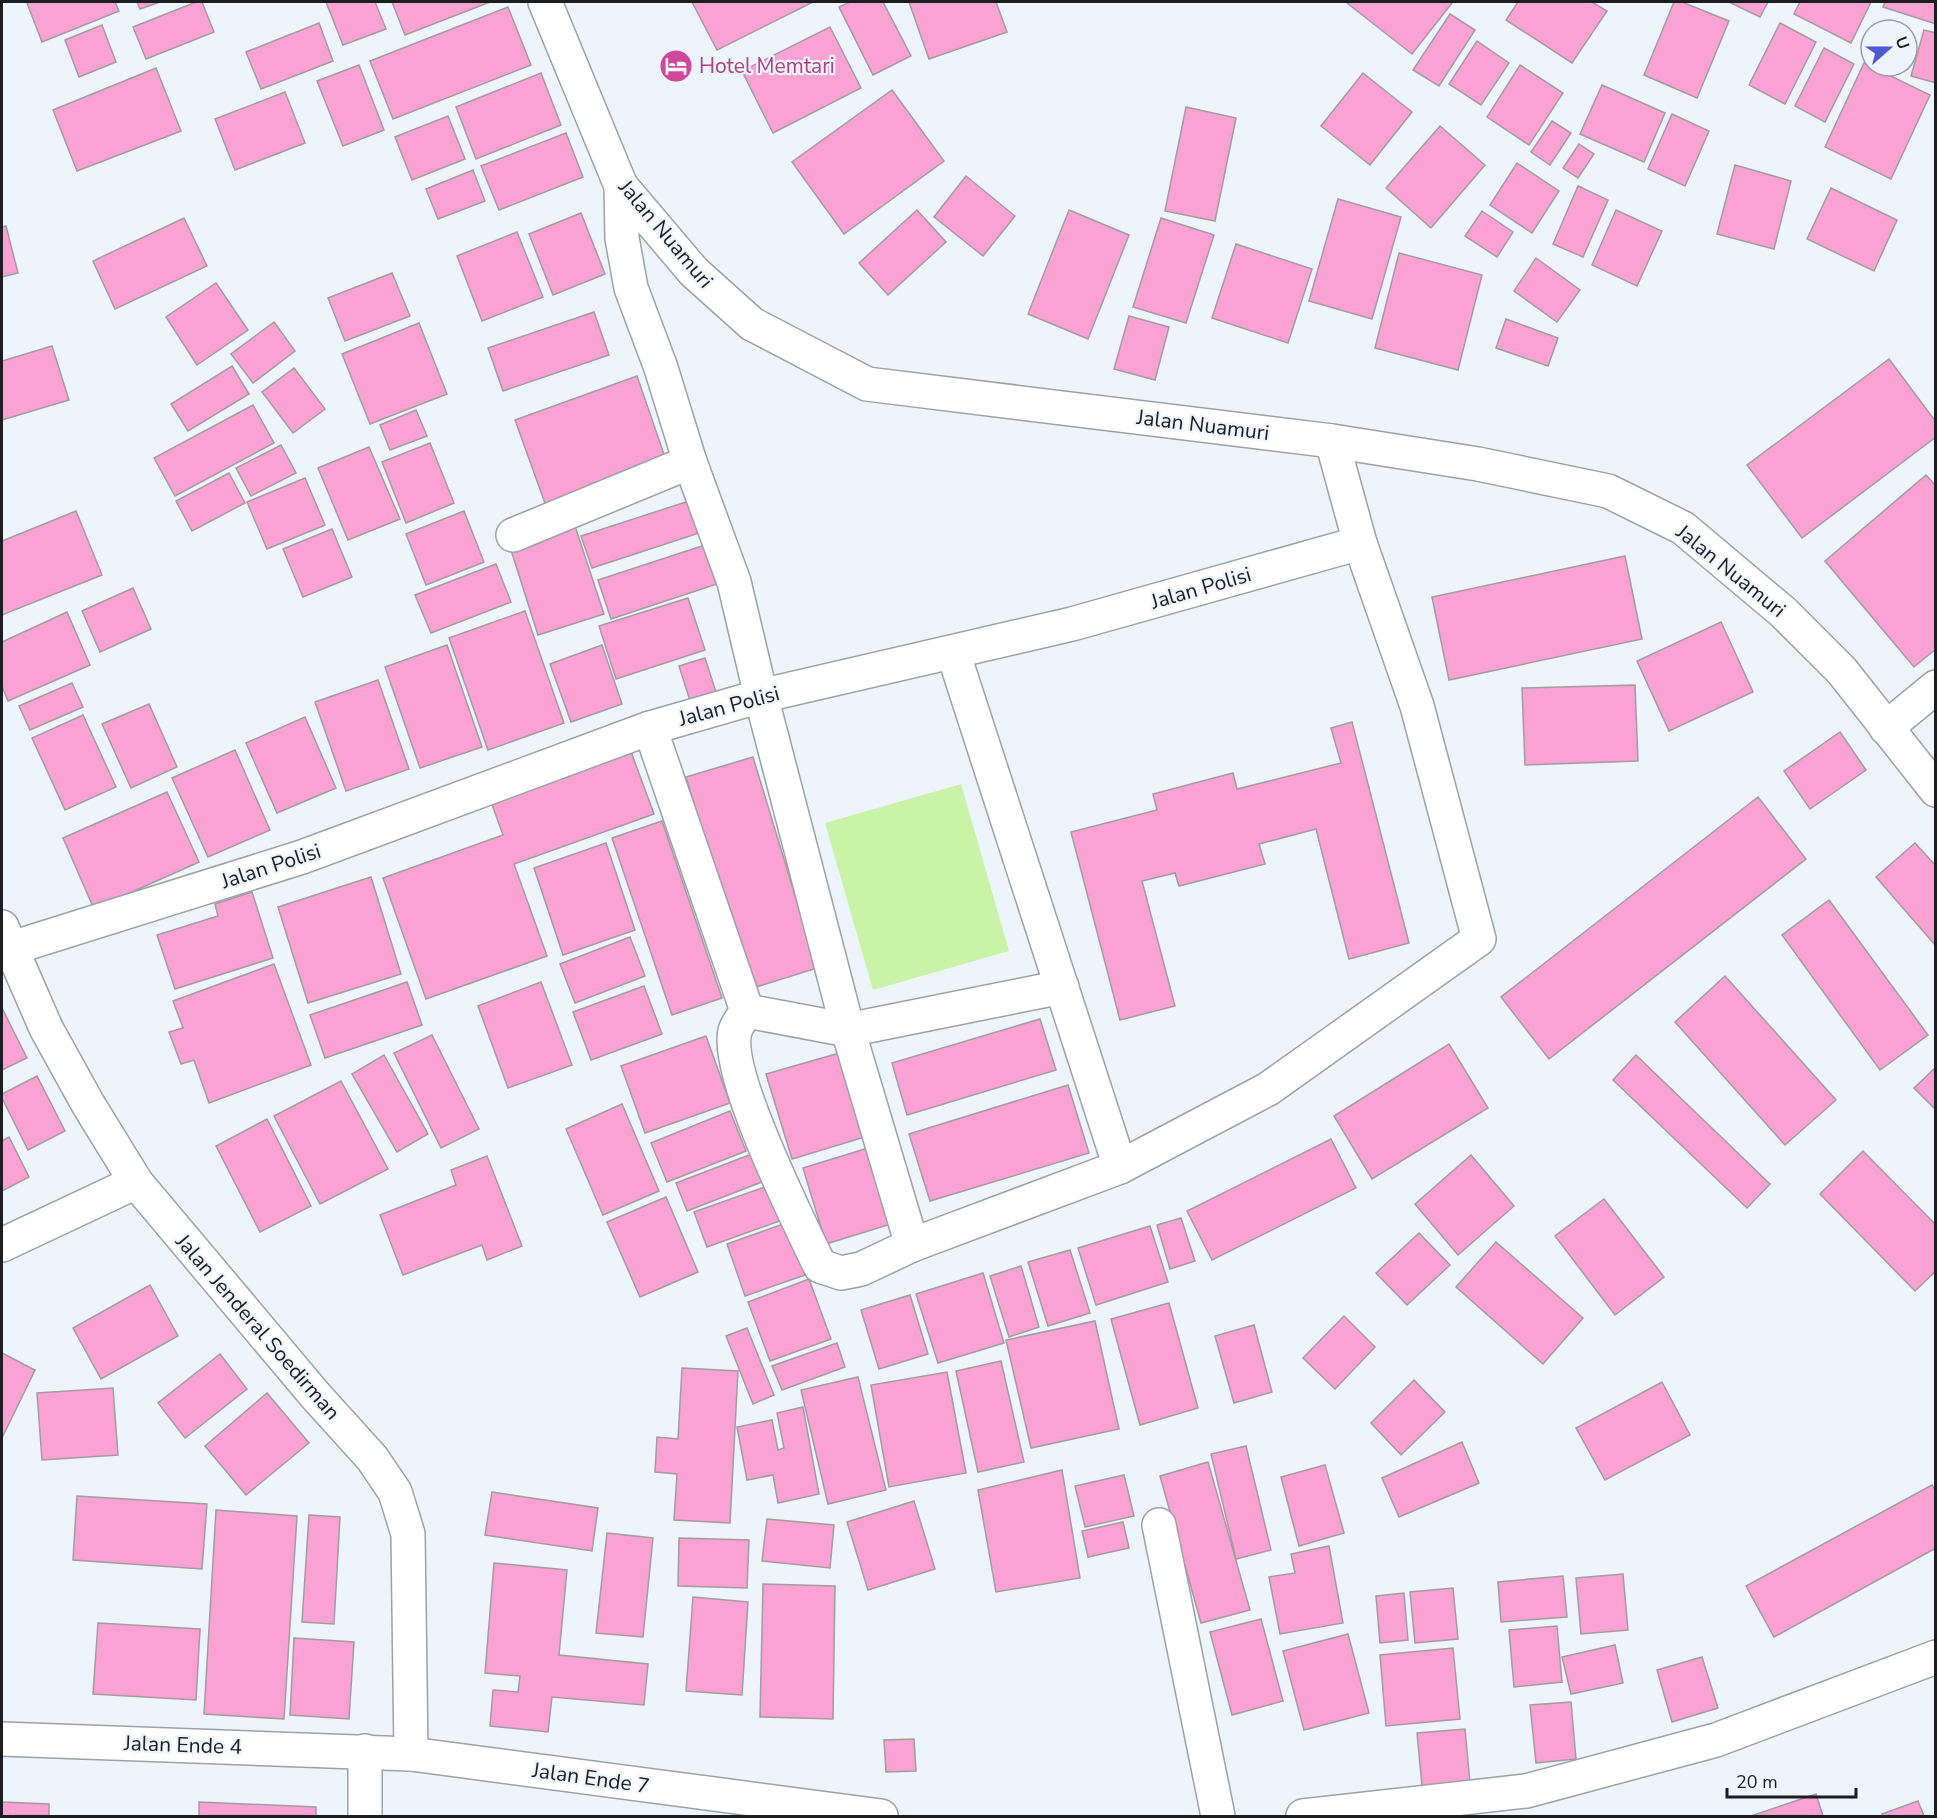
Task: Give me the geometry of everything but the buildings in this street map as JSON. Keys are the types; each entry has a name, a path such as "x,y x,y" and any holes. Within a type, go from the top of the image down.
{"street":[{"name":"Jalan Nuamuri","path":"546,2 621,186 693,272 752,324 867,384 1332,441 1478,464 1608,491 1683,528 1783,612 1842,671 1935,790"},
{"path":"621,186 622,238 631,288 661,368 690,462 734,582 761,696 848,1030 912,1245"},
{"path":"650,728 747,1011 735,1031 735,1059 756,1125 820,1266 841,1273 861,1269 912,1245 1120,1167 1268,1089 1479,939 1417,706 1360,543 1332,441"},
{"path":"513,535 690,462"},
{"name":"Jalan Polisi","path":"7,938 302,857 650,728 761,696 1072,624 1360,543"},
{"path":"952,652 1120,1167"},
{"path":"1886,728 1935,687"},
{"name":"Jalan Jenderal Soedirman","path":"7,938 46,1028 88,1104 136,1182 315,1395 372,1458 395,1492 408,1534 411,1754"},
{"path":"747,1011 848,1030 1062,987"},
{"path":"2,1245 136,1182"},
{"path":"1159,1525 1218,1816"},
{"path":"1302,1816 1526,1791 1716,1740 1935,1658"},
{"name":"Jalan Ende 4","path":"2,1739 365,1751"},
{"path":"365,1751 365,1816"},
{"name":"Jalan Ende 7","path":"365,1751 411,1754 881,1816"}],"green space":[{"path":"961,784 1009,951 873,990 825,823"}],"place":[{"name":"Hotel Memtari","path":"676,66"}]}
